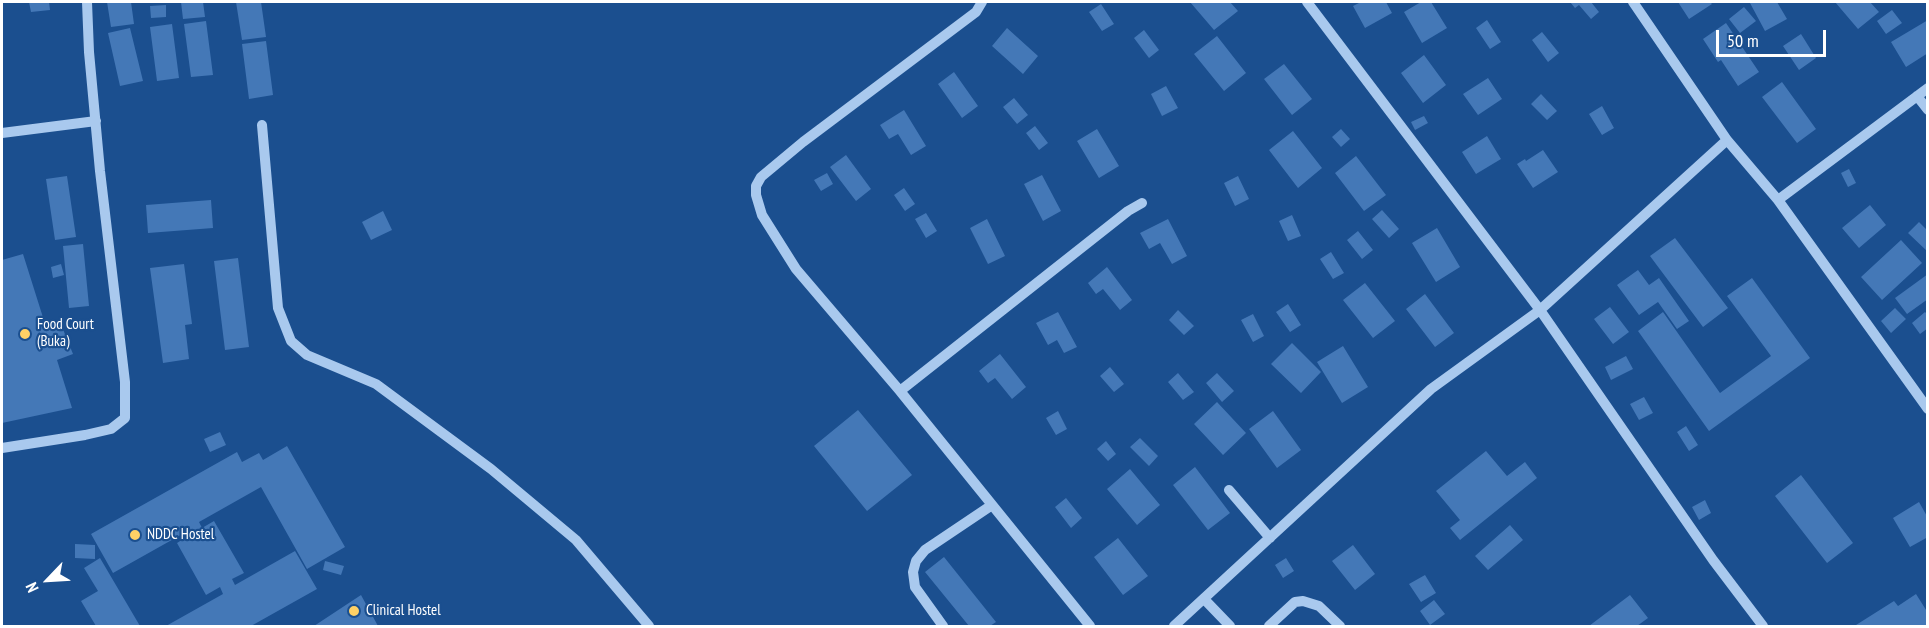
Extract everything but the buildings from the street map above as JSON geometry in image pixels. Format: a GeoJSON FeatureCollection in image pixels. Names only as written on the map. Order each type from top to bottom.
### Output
{"type":"FeatureCollection","features":[{"type":"Feature","properties":{"kind":"street"},"geometry":{"type":"LineString","coordinates":[[2,448],[111,429],[125,418],[125,382],[96,121],[87,2]]}},
{"type":"Feature","properties":{"kind":"street"},"geometry":{"type":"LineString","coordinates":[[982,2],[976,12],[803,142],[761,177],[756,186],[756,195],[762,215],[796,269],[900,391],[1090,627]]}},
{"type":"Feature","properties":{"kind":"street"},"geometry":{"type":"LineString","coordinates":[[1306,2],[1540,310],[1713,560],[1763,627]]}},
{"type":"Feature","properties":{"kind":"street"},"geometry":{"type":"LineString","coordinates":[[1633,2],[1727,140],[1778,200],[1928,409]]}},
{"type":"Feature","properties":{"kind":"street"},"geometry":{"type":"LineString","coordinates":[[1778,200],[1928,88]]}},
{"type":"Feature","properties":{"kind":"street"},"geometry":{"type":"LineString","coordinates":[[1917,96],[1928,110]]}},
{"type":"Feature","properties":{"kind":"street"},"geometry":{"type":"LineString","coordinates":[[2,133],[96,121]]}},
{"type":"Feature","properties":{"kind":"street"},"geometry":{"type":"LineString","coordinates":[[262,125],[278,308],[291,341],[306,355],[376,384],[491,469],[576,540],[649,627]]}},
{"type":"Feature","properties":{"kind":"street"},"geometry":{"type":"LineString","coordinates":[[1174,627],[1187,622],[1203,599],[1431,389],[1540,310],[1727,140]]}},
{"type":"Feature","properties":{"kind":"street"},"geometry":{"type":"LineString","coordinates":[[900,391],[1128,211],[1142,204]]}},
{"type":"Feature","properties":{"kind":"street"},"geometry":{"type":"LineString","coordinates":[[1229,490],[1270,538]]}},
{"type":"Feature","properties":{"kind":"street"},"geometry":{"type":"LineString","coordinates":[[943,627],[915,587],[913,572],[916,561],[925,550],[992,505]]}},
{"type":"Feature","properties":{"kind":"street"},"geometry":{"type":"LineString","coordinates":[[1203,599],[1230,627]]}},
{"type":"Feature","properties":{"kind":"street"},"geometry":{"type":"LineString","coordinates":[[1269,627],[1295,602],[1303,601],[1319,606],[1340,627]]}},
{"type":"Feature","properties":{"kind":"place","name":"Food Court (Buka)"},"geometry":{"type":"Point","coordinates":[25,334]}},
{"type":"Feature","properties":{"kind":"place","name":"NDDC Hostel"},"geometry":{"type":"Point","coordinates":[135,535]}},
{"type":"Feature","properties":{"kind":"place","name":"Clinical Hostel"},"geometry":{"type":"Point","coordinates":[354,611]}}]}
